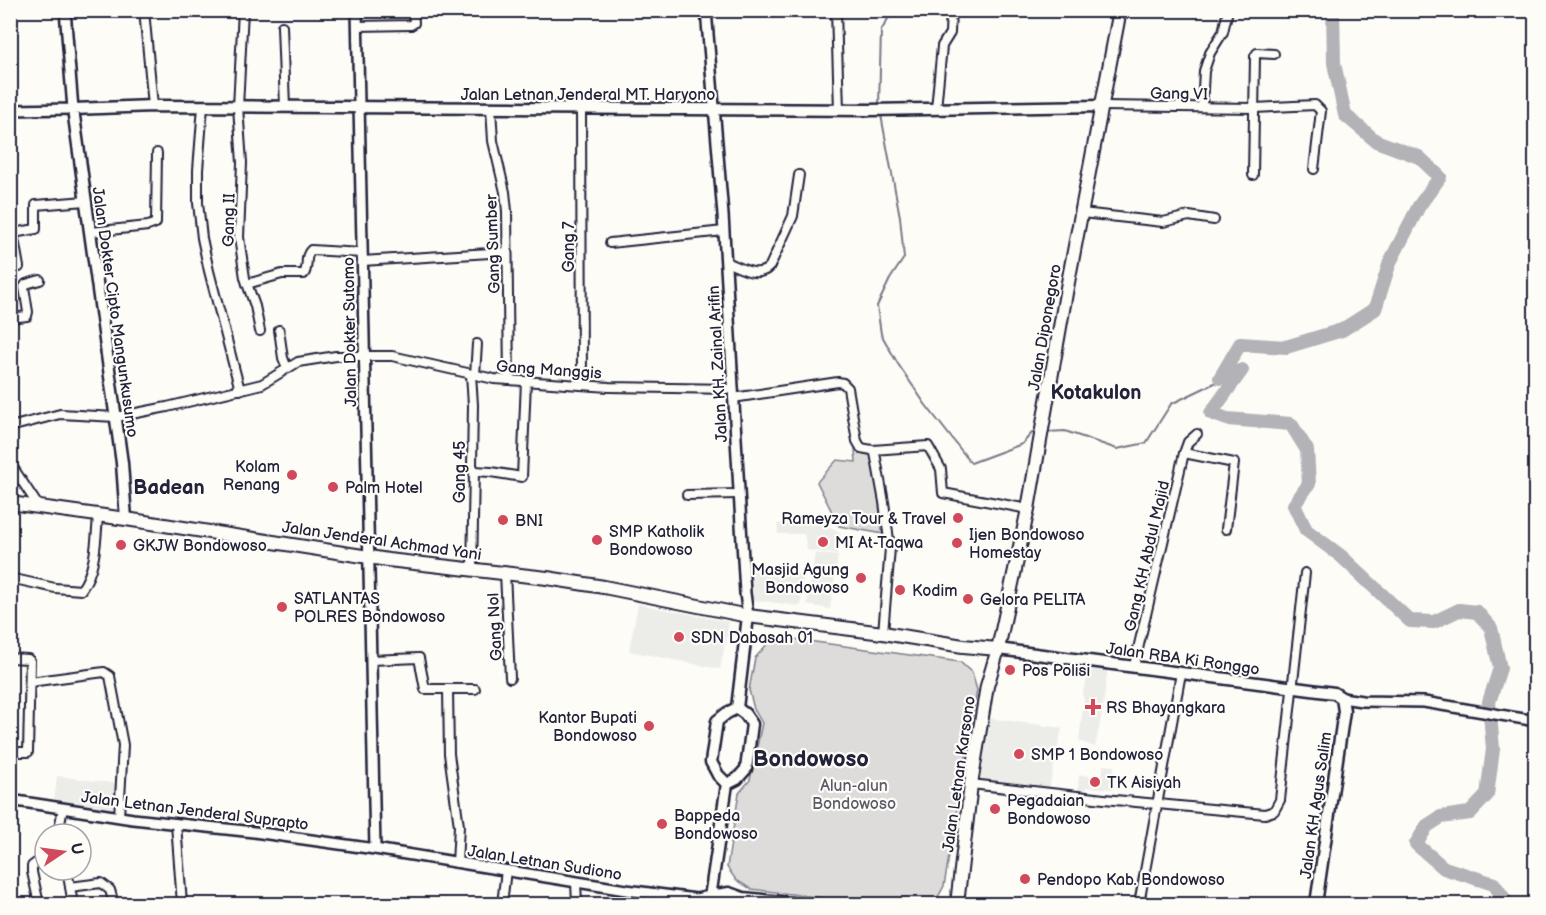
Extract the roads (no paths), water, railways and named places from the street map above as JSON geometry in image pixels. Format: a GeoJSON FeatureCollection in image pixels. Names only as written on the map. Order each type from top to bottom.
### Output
{"type":"FeatureCollection","features":[{"type":"Feature","properties":{"kind":"main road","name":"Jalan Diponegoro"},"geometry":{"type":"LineString","coordinates":[[998,649],[1028,509],[1120,10]]}},
{"type":"Feature","properties":{"kind":"main road","name":"Jalan Letnan Jenderal MT. Haryono"},"geometry":{"type":"LineString","coordinates":[[74,110],[153,106],[714,110],[1102,106]]}},
{"type":"Feature","properties":{"kind":"main road","name":"Jalan Dokter Cipto Mangunkusumo"},"geometry":{"type":"LineString","coordinates":[[74,110],[116,417],[126,519]]}},
{"type":"Feature","properties":{"kind":"main road","name":"Jalan Jenderal Achmad Yani"},"geometry":{"type":"LineString","coordinates":[[10,503],[369,557],[604,587],[748,616],[998,649]]}},
{"type":"Feature","properties":{"kind":"main road"},"geometry":{"type":"LineString","coordinates":[[737,708],[748,616]]}},
{"type":"Feature","properties":{"kind":"main road","name":"Jalan RBA Ki Ronggo"},"geometry":{"type":"LineString","coordinates":[[998,649],[1334,693],[1342,698]]}},
{"type":"Feature","properties":{"kind":"main road","name":"Jalan Letnan Karsono"},"geometry":{"type":"LineString","coordinates":[[957,904],[971,784],[987,686],[998,649]]}},
{"type":"Feature","properties":{"kind":"main road","name":"Jalan KH Agus Salim"},"geometry":{"type":"LineString","coordinates":[[1316,904],[1344,711],[1342,698]]}},
{"type":"Feature","properties":{"kind":"main road"},"geometry":{"type":"LineString","coordinates":[[727,784],[746,769],[752,724],[737,708]]}},
{"type":"Feature","properties":{"kind":"main road"},"geometry":{"type":"LineString","coordinates":[[727,784],[718,775],[711,762],[717,722],[737,708]]}},
{"type":"Feature","properties":{"kind":"main road"},"geometry":{"type":"LineString","coordinates":[[727,784],[710,900],[729,893],[743,897],[801,904]]}},
{"type":"Feature","properties":{"kind":"street"},"geometry":{"type":"LineString","coordinates":[[10,110],[74,110],[64,10]]}},
{"type":"Feature","properties":{"kind":"street"},"geometry":{"type":"LineString","coordinates":[[144,10],[153,106]]}},
{"type":"Feature","properties":{"kind":"street","name":"Gang II"},"geometry":{"type":"LineString","coordinates":[[243,10],[238,107],[242,163],[239,237],[247,284],[255,306],[260,331]]}},
{"type":"Feature","properties":{"kind":"street","name":"Jalan Dokter Sutomo"},"geometry":{"type":"LineString","coordinates":[[357,10],[375,849]]}},
{"type":"Feature","properties":{"kind":"street"},"geometry":{"type":"LineString","coordinates":[[357,26],[412,25],[414,23],[413,10]]}},
{"type":"Feature","properties":{"kind":"street","name":"Jalan KH. Zainal Arifin"},"geometry":{"type":"LineString","coordinates":[[706,10],[724,231],[748,616]]}},
{"type":"Feature","properties":{"kind":"street"},"geometry":{"type":"LineString","coordinates":[[836,10],[839,110]]}},
{"type":"Feature","properties":{"kind":"street"},"geometry":{"type":"LineString","coordinates":[[936,109],[942,46],[950,33],[951,10]]}},
{"type":"Feature","properties":{"kind":"street"},"geometry":{"type":"LineString","coordinates":[[1202,107],[1204,71],[1210,53],[1222,32],[1228,10]]}},
{"type":"Feature","properties":{"kind":"street"},"geometry":{"type":"LineString","coordinates":[[282,27],[285,107]]}},
{"type":"Feature","properties":{"kind":"street"},"geometry":{"type":"LineString","coordinates":[[1253,175],[1255,56],[1257,53],[1274,54]]}},
{"type":"Feature","properties":{"kind":"street"},"geometry":{"type":"LineString","coordinates":[[203,106],[198,170],[198,203],[202,238],[240,390]]}},
{"type":"Feature","properties":{"kind":"street","name":"Gang VI"},"geometry":{"type":"LineString","coordinates":[[1102,106],[1255,108],[1319,106],[1321,111],[1314,168]]}},
{"type":"Feature","properties":{"kind":"street","name":"Gang Sumber"},"geometry":{"type":"LineString","coordinates":[[491,108],[493,141],[507,211],[509,380]]}},
{"type":"Feature","properties":{"kind":"street","name":"Gang 7"},"geometry":{"type":"LineString","coordinates":[[581,108],[582,385]]}},
{"type":"Feature","properties":{"kind":"street"},"geometry":{"type":"LineString","coordinates":[[91,232],[148,226],[156,223],[157,153]]}},
{"type":"Feature","properties":{"kind":"street"},"geometry":{"type":"LineString","coordinates":[[726,262],[756,274],[766,272],[793,216],[799,175]]}},
{"type":"Feature","properties":{"kind":"street"},"geometry":{"type":"LineString","coordinates":[[19,267],[12,233],[36,229],[34,208],[37,204],[86,201]]}},
{"type":"Feature","properties":{"kind":"street"},"geometry":{"type":"LineString","coordinates":[[1082,213],[1163,222],[1189,216],[1214,220]]}},
{"type":"Feature","properties":{"kind":"street"},"geometry":{"type":"LineString","coordinates":[[610,243],[724,231]]}},
{"type":"Feature","properties":{"kind":"street"},"geometry":{"type":"LineString","coordinates":[[247,284],[282,274],[304,274],[307,254],[311,250],[362,257],[506,252]]}},
{"type":"Feature","properties":{"kind":"street"},"geometry":{"type":"LineString","coordinates":[[10,318],[27,316],[24,287],[40,280]]}},
{"type":"Feature","properties":{"kind":"street"},"geometry":{"type":"LineString","coordinates":[[279,330],[283,358],[287,368]]}},
{"type":"Feature","properties":{"kind":"street","name":"Gang 45"},"geometry":{"type":"LineString","coordinates":[[472,570],[473,375],[477,344]]}},
{"type":"Feature","properties":{"kind":"street","name":"Gang Manggis"},"geometry":{"type":"LineString","coordinates":[[10,427],[60,414],[116,417],[167,407],[270,381],[287,368],[309,359],[364,355],[392,356],[473,375],[509,380],[582,385],[733,393],[843,383],[849,392],[859,445],[862,448],[873,450]]}},
{"type":"Feature","properties":{"kind":"street"},"geometry":{"type":"LineString","coordinates":[[474,471],[522,477],[526,381]]}},
{"type":"Feature","properties":{"kind":"street"},"geometry":{"type":"LineString","coordinates":[[1197,434],[1188,442],[1184,453],[1234,463],[1226,529]]}},
{"type":"Feature","properties":{"kind":"street"},"geometry":{"type":"LineString","coordinates":[[883,633],[890,548],[884,502],[873,450],[928,446],[941,469],[943,493],[1028,509]]}},
{"type":"Feature","properties":{"kind":"street","name":"Gang KH Abdul Majid"},"geometry":{"type":"LineString","coordinates":[[1134,666],[1184,453]]}},
{"type":"Feature","properties":{"kind":"street"},"geometry":{"type":"LineString","coordinates":[[10,463],[34,507]]}},
{"type":"Feature","properties":{"kind":"street"},"geometry":{"type":"LineString","coordinates":[[687,495],[739,494]]}},
{"type":"Feature","properties":{"kind":"street"},"geometry":{"type":"LineString","coordinates":[[10,578],[55,588],[81,590],[91,571],[98,516]]}},
{"type":"Feature","properties":{"kind":"street","name":"Gang Nol"},"geometry":{"type":"LineString","coordinates":[[505,573],[510,678]]}},
{"type":"Feature","properties":{"kind":"street"},"geometry":{"type":"LineString","coordinates":[[971,784],[1265,814],[1274,811],[1280,800],[1305,573]]}},
{"type":"Feature","properties":{"kind":"street"},"geometry":{"type":"LineString","coordinates":[[10,658],[30,661],[28,752],[10,752]]}},
{"type":"Feature","properties":{"kind":"street"},"geometry":{"type":"LineString","coordinates":[[371,660],[419,658],[424,689],[476,688]]}},
{"type":"Feature","properties":{"kind":"street"},"geometry":{"type":"LineString","coordinates":[[30,682],[104,672],[110,676],[123,745],[119,817]]}},
{"type":"Feature","properties":{"kind":"street"},"geometry":{"type":"LineString","coordinates":[[1139,904],[1181,673]]}},
{"type":"Feature","properties":{"kind":"street"},"geometry":{"type":"LineString","coordinates":[[448,688],[449,754],[459,826],[457,862]]}},
{"type":"Feature","properties":{"kind":"street","name":"Jalan RBA Ki Ronggo"},"geometry":{"type":"LineString","coordinates":[[1342,698],[1362,701],[1424,702],[1536,721]]}},
{"type":"Feature","properties":{"kind":"street","name":"Jalan RBA Ki Ronggo"},"geometry":{"type":"LineString","coordinates":[[1344,711],[1362,701]]}},
{"type":"Feature","properties":{"kind":"street","name":"Jalan Letnan Jenderal Suprapto"},"geometry":{"type":"LineString","coordinates":[[10,800],[119,817],[254,832],[375,849]]}},
{"type":"Feature","properties":{"kind":"street"},"geometry":{"type":"LineString","coordinates":[[60,822],[63,808]]}},
{"type":"Feature","properties":{"kind":"street"},"geometry":{"type":"LineString","coordinates":[[176,824],[182,904]]}},
{"type":"Feature","properties":{"kind":"street","name":"Jalan Letnan Sudiono"},"geometry":{"type":"LineString","coordinates":[[375,849],[576,882],[710,900]]}},
{"type":"Feature","properties":{"kind":"street"},"geometry":{"type":"LineString","coordinates":[[502,904],[506,870]]}},
{"type":"Feature","properties":{"kind":"street"},"geometry":{"type":"LineString","coordinates":[[34,882],[39,904]]}},
{"type":"Feature","properties":{"kind":"street"},"geometry":{"type":"LineString","coordinates":[[69,882],[73,904]]}},
{"type":"Feature","properties":{"kind":"street"},"geometry":{"type":"LineString","coordinates":[[576,882],[577,904]]}},
{"type":"Feature","properties":{"kind":"street"},"geometry":{"type":"LineString","coordinates":[[70,887],[101,883],[110,890],[114,904]]}},
{"type":"Feature","properties":{"kind":"waterway"},"geometry":{"type":"LineString","coordinates":[[879,106],[881,31],[893,10]]}},
{"type":"Feature","properties":{"kind":"waterway"},"geometry":{"type":"LineString","coordinates":[[1333,10],[1334,63],[1345,115],[1376,141],[1419,157],[1440,177],[1419,206],[1390,262],[1375,309],[1342,330],[1286,347],[1240,344],[1220,378],[1242,370],[1211,413],[1227,419],[1291,424],[1307,450],[1309,484],[1294,505],[1306,530],[1341,556],[1410,621],[1434,622],[1459,610],[1477,612],[1491,628],[1500,668],[1489,702],[1493,749],[1487,795],[1470,813],[1441,817],[1427,826],[1416,844],[1444,868],[1494,884],[1505,900],[1503,904]]}},
{"type":"Feature","properties":{"kind":"waterway"},"geometry":{"type":"LineString","coordinates":[[881,115],[900,217],[904,258],[890,279],[877,306],[881,334],[925,404],[971,463],[1022,444],[1032,433],[1036,433]]}},
{"type":"Feature","properties":{"kind":"waterway"},"geometry":{"type":"LineString","coordinates":[[1047,432],[1065,431],[1117,449],[1146,443],[1171,404],[1242,370]]}},
{"type":"Feature","properties":{"kind":"place","name":"Kolam Renang"},"geometry":{"type":"Point","coordinates":[292,475]}},
{"type":"Feature","properties":{"kind":"place","name":"Palm Hotel"},"geometry":{"type":"Point","coordinates":[333,487]}},
{"type":"Feature","properties":{"kind":"place","name":"Rameyza Tour & Travel"},"geometry":{"type":"Point","coordinates":[958,518]}},
{"type":"Feature","properties":{"kind":"place","name":"BNI"},"geometry":{"type":"Point","coordinates":[503,520]}},
{"type":"Feature","properties":{"kind":"place","name":"SMP Katholik Bondowoso"},"geometry":{"type":"Point","coordinates":[597,540]}},
{"type":"Feature","properties":{"kind":"place","name":"MI At-Taqwa"},"geometry":{"type":"Point","coordinates":[823,542]}},
{"type":"Feature","properties":{"kind":"place","name":"Ijen Bondowoso Homestay"},"geometry":{"type":"Point","coordinates":[957,543]}},
{"type":"Feature","properties":{"kind":"place","name":"GKJW Bondowoso"},"geometry":{"type":"Point","coordinates":[121,545]}},
{"type":"Feature","properties":{"kind":"place","name":"Masjid Agung Bondowoso"},"geometry":{"type":"Point","coordinates":[861,578]}},
{"type":"Feature","properties":{"kind":"place","name":"Kodim"},"geometry":{"type":"Point","coordinates":[900,590]}},
{"type":"Feature","properties":{"kind":"place","name":"Gelora PELITA"},"geometry":{"type":"Point","coordinates":[968,599]}},
{"type":"Feature","properties":{"kind":"place","name":"SATLANTAS POLRES Bondowoso"},"geometry":{"type":"Point","coordinates":[282,607]}},
{"type":"Feature","properties":{"kind":"place","name":"SDN Dabasah 01"},"geometry":{"type":"Point","coordinates":[679,637]}},
{"type":"Feature","properties":{"kind":"place","name":"Pos Polisi"},"geometry":{"type":"Point","coordinates":[1010,670]}},
{"type":"Feature","properties":{"kind":"place","name":"RS Bhayangkara"},"geometry":{"type":"Point","coordinates":[1093,707]}},
{"type":"Feature","properties":{"kind":"place","name":"Kantor Bupati Bondowoso"},"geometry":{"type":"Point","coordinates":[649,726]}},
{"type":"Feature","properties":{"kind":"place","name":"SMP 1 Bondowoso"},"geometry":{"type":"Point","coordinates":[1019,754]}},
{"type":"Feature","properties":{"kind":"place","name":"TK Aisiyah"},"geometry":{"type":"Point","coordinates":[1095,782]}},
{"type":"Feature","properties":{"kind":"place","name":"Pegadaian Bondowoso"},"geometry":{"type":"Point","coordinates":[995,809]}},
{"type":"Feature","properties":{"kind":"place","name":"Bappeda Bondowoso"},"geometry":{"type":"Point","coordinates":[662,824]}},
{"type":"Feature","properties":{"kind":"place","name":"Pendopo Kab. Bondowoso"},"geometry":{"type":"Point","coordinates":[1025,879]}},
{"type":"Feature","properties":{"kind":"district","name":"Kotakulon"},"geometry":{"type":"Point","coordinates":[1096,392]}},
{"type":"Feature","properties":{"kind":"district","name":"Badean"},"geometry":{"type":"Point","coordinates":[169,487]}},
{"type":"Feature","properties":{"kind":"district","name":"Bondowoso"},"geometry":{"type":"Point","coordinates":[811,758]}},
{"type":"Feature","properties":{"kind":"park label","name":"Alun-alun Bondowoso"},"geometry":{"type":"Point","coordinates":[854,794]}}]}
